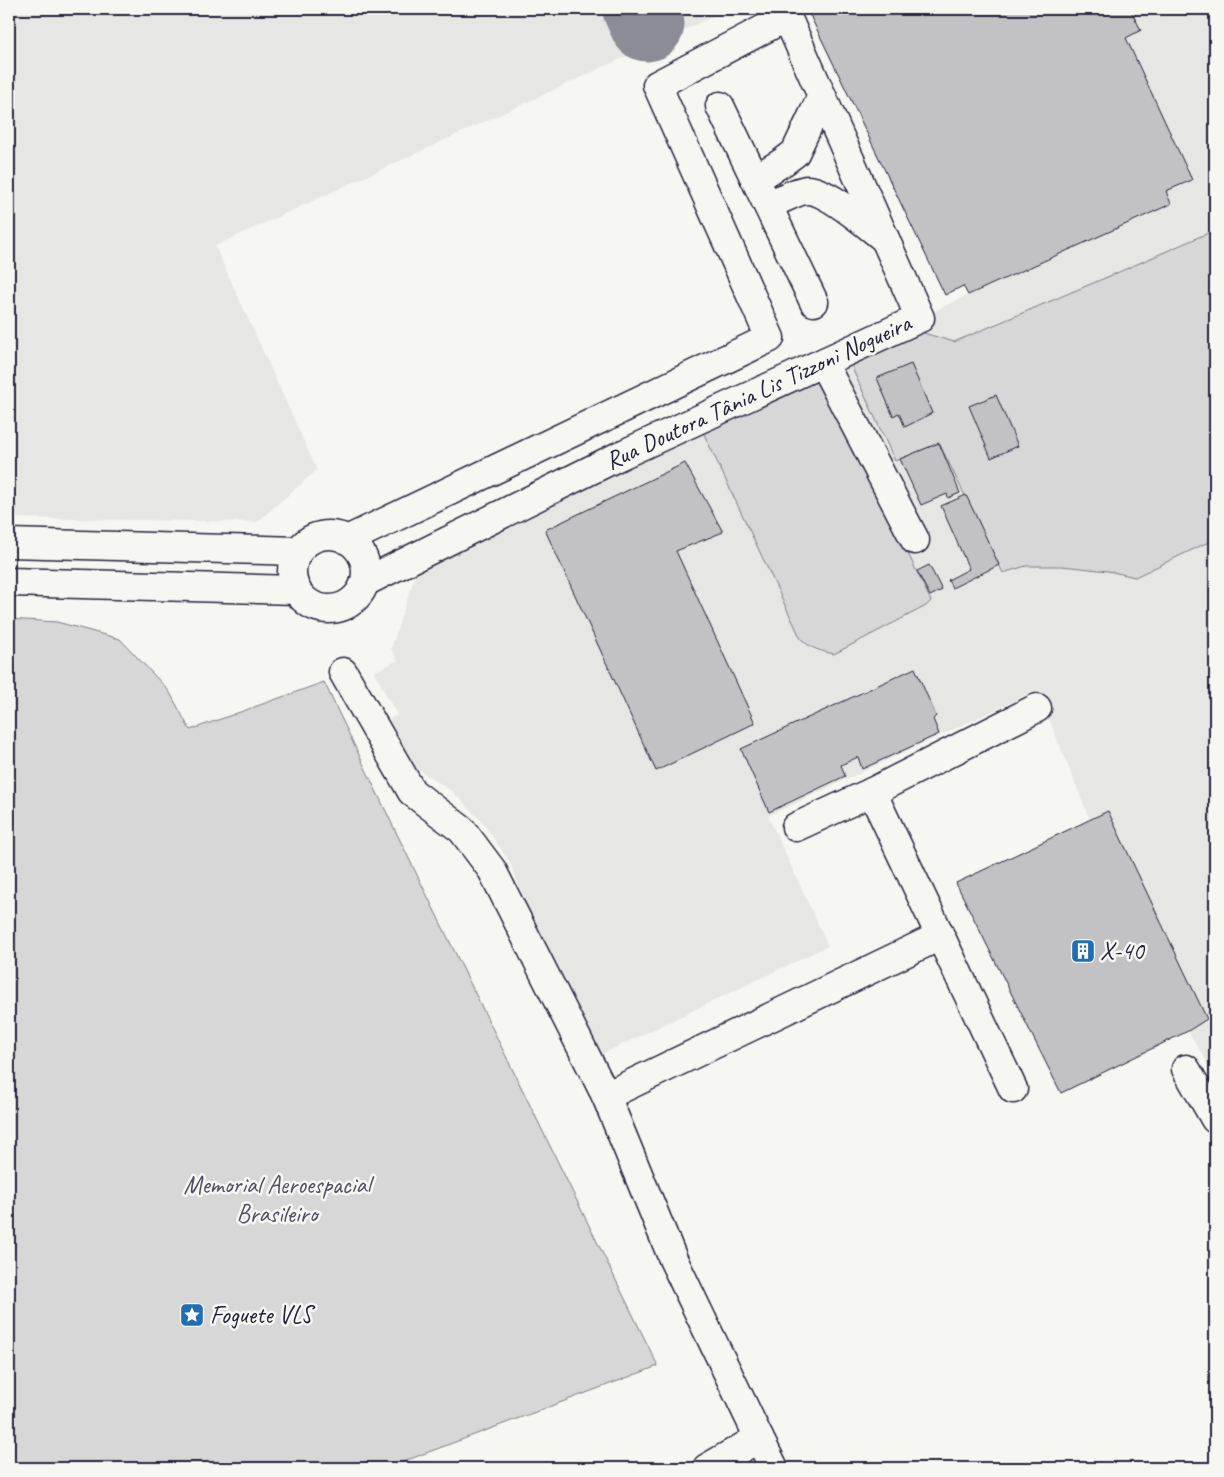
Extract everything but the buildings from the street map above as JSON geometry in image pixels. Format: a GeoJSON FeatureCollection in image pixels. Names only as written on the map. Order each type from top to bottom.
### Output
{"type":"FeatureCollection","features":[{"type":"Feature","properties":{"kind":"street","name":"Rua Doutora Tânia Lis Tizzoni Nogueira"},"geometry":{"type":"LineString","coordinates":[[296,590],[312,606],[334,609],[345,606],[361,592],[365,582],[619,456],[920,318],[787,17],[657,85],[770,338],[348,540]]}},
{"type":"Feature","properties":{"kind":"street"},"geometry":{"type":"LineString","coordinates":[[755,180],[795,153],[822,96]]}},
{"type":"Feature","properties":{"kind":"street"},"geometry":{"type":"LineString","coordinates":[[720,106],[814,302]]}},
{"type":"Feature","properties":{"kind":"street"},"geometry":{"type":"LineString","coordinates":[[768,206],[806,190],[820,193],[844,208],[886,240]]}},
{"type":"Feature","properties":{"kind":"street"},"geometry":{"type":"LineString","coordinates":[[823,363],[914,540]]}},
{"type":"Feature","properties":{"kind":"street"},"geometry":{"type":"LineString","coordinates":[[9,582],[296,590],[291,570],[293,560],[306,542],[326,535],[348,540],[357,548],[364,558],[365,582]]}},
{"type":"Feature","properties":{"kind":"street"},"geometry":{"type":"LineString","coordinates":[[9,543],[298,551]]}},
{"type":"Feature","properties":{"kind":"street"},"geometry":{"type":"LineString","coordinates":[[343,672],[412,792],[462,830],[492,870],[606,1096],[673,1259],[774,1468]]}},
{"type":"Feature","properties":{"kind":"street"},"geometry":{"type":"LineString","coordinates":[[796,827],[872,792],[1037,708]]}},
{"type":"Feature","properties":{"kind":"street"},"geometry":{"type":"LineString","coordinates":[[872,792],[1013,1090]]}},
{"type":"Feature","properties":{"kind":"street"},"geometry":{"type":"LineString","coordinates":[[606,1096],[940,936]]}},
{"type":"Feature","properties":{"kind":"street"},"geometry":{"type":"LineString","coordinates":[[1186,1069],[1215,1119]]}},
{"type":"Feature","properties":{"kind":"street"},"geometry":{"type":"LineString","coordinates":[[707,1468],[759,1438]]}},
{"type":"Feature","properties":{"kind":"shaded area"},"geometry":{"type":"Polygon","coordinates":[[[9,9],[729,9],[215,246],[317,470],[257,522],[9,518],[9,9]]]}},
{"type":"Feature","properties":{"kind":"shaded area"},"geometry":{"type":"Polygon","coordinates":[[[807,9],[1215,9],[1215,1075],[1188,1031],[1061,1093],[956,883],[1090,820],[1047,714],[1035,691],[768,816],[828,946],[596,1057],[532,917],[509,861],[483,823],[453,792],[405,761],[380,724],[397,715],[374,672],[398,660],[391,648],[418,567],[744,412],[844,368],[841,355],[968,295],[963,286],[945,295],[807,9]]]}},
{"type":"Feature","properties":{"kind":"green space"},"geometry":{"type":"Polygon","coordinates":[[[1215,230],[1215,539],[1135,577],[1108,571],[1062,566],[1026,566],[1003,573],[939,443],[895,461],[852,368],[856,359],[917,331],[954,342],[1215,230]]]}},
{"type":"Feature","properties":{"kind":"green space"},"geometry":{"type":"Polygon","coordinates":[[[822,376],[931,601],[926,606],[834,654],[820,651],[801,639],[703,432],[822,376]]]}},
{"type":"Feature","properties":{"kind":"green space","name":"Memorial Aeroespacial Brasileiro"},"geometry":{"type":"Polygon","coordinates":[[[9,619],[57,622],[120,639],[169,691],[190,730],[324,682],[658,1366],[386,1468],[9,1468],[9,619]]]}},
{"type":"Feature","properties":{"kind":"taxiway"},"geometry":{"type":"LineString","coordinates":[[640,9],[647,24]]}},
{"type":"Feature","properties":{"kind":"place","name":"X-40"},"geometry":{"type":"Point","coordinates":[1083,951]}},
{"type":"Feature","properties":{"kind":"place","name":"Foguete VLS"},"geometry":{"type":"Point","coordinates":[192,1315]}}]}
